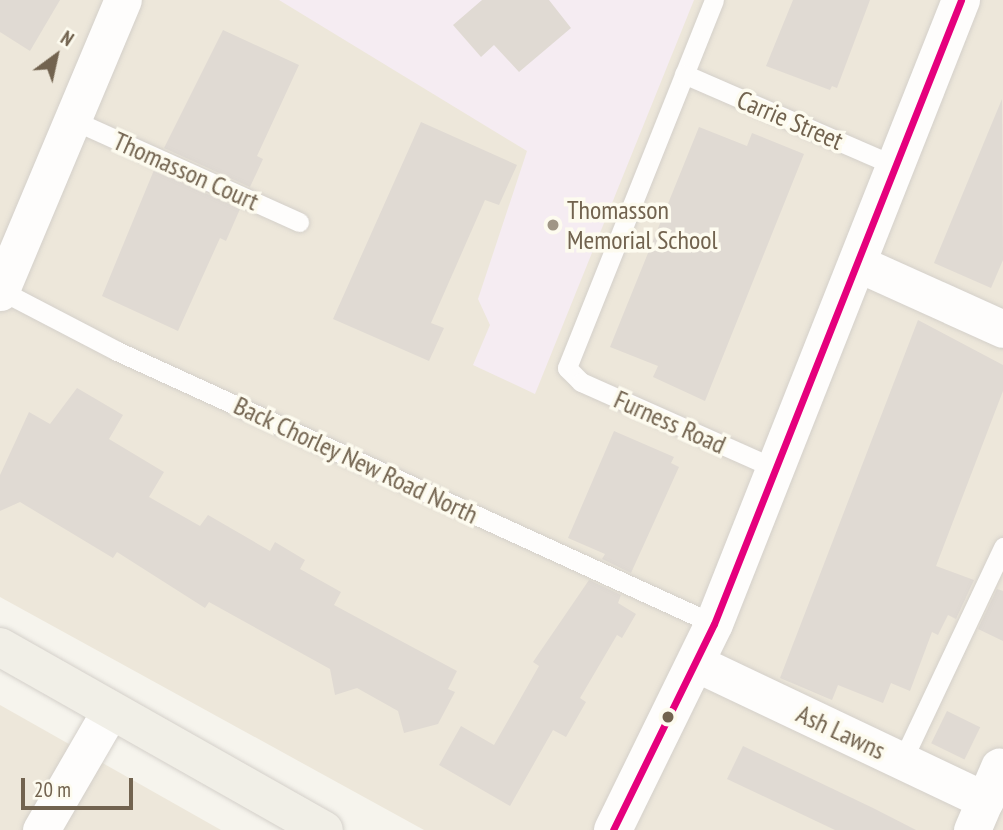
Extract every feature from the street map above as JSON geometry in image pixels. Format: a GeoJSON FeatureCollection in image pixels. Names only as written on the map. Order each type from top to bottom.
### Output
{"type":"FeatureCollection","features":[{"type":"Feature","properties":{"kind":"main road"},"geometry":{"type":"LineString","coordinates":[[0,647],[324,830]]}},
{"type":"Feature","properties":{"kind":"street"},"geometry":{"type":"LineString","coordinates":[[0,291],[123,0]]}},
{"type":"Feature","properties":{"kind":"street"},"geometry":{"type":"LineString","coordinates":[[613,830],[698,664],[715,624],[961,0]]}},
{"type":"Feature","properties":{"kind":"street"},"geometry":{"type":"LineString","coordinates":[[857,262],[1003,329]]}},
{"type":"Feature","properties":{"kind":"street","name":"Ash Lawns"},"geometry":{"type":"LineString","coordinates":[[698,664],[985,799]]}},
{"type":"Feature","properties":{"kind":"street"},"geometry":{"type":"LineString","coordinates":[[41,830],[110,711]]}},
{"type":"Feature","properties":{"kind":"lane"},"geometry":{"type":"LineString","coordinates":[[684,74],[714,0]]}},
{"type":"Feature","properties":{"kind":"lane","name":"Carrie Street"},"geometry":{"type":"LineString","coordinates":[[684,74],[896,166]]}},
{"type":"Feature","properties":{"kind":"lane","name":"Furness Road"},"geometry":{"type":"LineString","coordinates":[[684,74],[567,369],[581,383],[776,469]]}},
{"type":"Feature","properties":{"kind":"lane","name":"Thomasson Court"},"geometry":{"type":"LineString","coordinates":[[73,120],[299,222]]}},
{"type":"Feature","properties":{"kind":"lane","name":"Back Chorley New Road North"},"geometry":{"type":"LineString","coordinates":[[0,291],[117,351],[715,624]]}},
{"type":"Feature","properties":{"kind":"lane"},"geometry":{"type":"LineString","coordinates":[[902,761],[1003,547]]}},
{"type":"Feature","properties":{"kind":"shaded area"},"geometry":{"type":"Polygon","coordinates":[[[0,0],[1003,0],[1003,830],[424,830],[0,597],[0,0]]]}},
{"type":"Feature","properties":{"kind":"shaded area","name":"Thomasson Memorial School"},"geometry":{"type":"Polygon","coordinates":[[[279,0],[694,0],[535,394],[473,365],[490,325],[478,299],[527,151],[279,0]]]}},
{"type":"Feature","properties":{"kind":"shaded area"},"geometry":{"type":"Polygon","coordinates":[[[0,705],[221,830],[0,830],[0,705]]]}},
{"type":"Feature","properties":{"kind":"building"},"geometry":{"type":"Polygon","coordinates":[[[0,0],[60,0],[30,51],[0,32],[0,0]]]}},
{"type":"Feature","properties":{"kind":"building"},"geometry":{"type":"Polygon","coordinates":[[[482,0],[549,0],[571,28],[519,72],[494,45],[481,57],[453,25],[482,0]]]}},
{"type":"Feature","properties":{"kind":"building"},"geometry":{"type":"Polygon","coordinates":[[[793,0],[870,0],[837,88],[832,86],[830,90],[766,66],[793,0]]]}},
{"type":"Feature","properties":{"kind":"building"},"geometry":{"type":"Polygon","coordinates":[[[223,30],[299,65],[257,156],[263,159],[250,187],[164,148],[223,30]]]}},
{"type":"Feature","properties":{"kind":"building"},"geometry":{"type":"Polygon","coordinates":[[[1002,99],[1003,260],[991,288],[934,263],[1002,99]]]}},
{"type":"Feature","properties":{"kind":"building"},"geometry":{"type":"Polygon","coordinates":[[[421,122],[517,165],[499,205],[485,200],[431,323],[444,328],[429,361],[333,319],[421,122]]]}},
{"type":"Feature","properties":{"kind":"building"},"geometry":{"type":"Polygon","coordinates":[[[699,127],[747,146],[752,133],[804,154],[705,401],[653,377],[658,366],[610,347],[699,127]]]}},
{"type":"Feature","properties":{"kind":"building"},"geometry":{"type":"Polygon","coordinates":[[[154,170],[240,209],[226,241],[220,238],[178,331],[102,296],[154,170]]]}},
{"type":"Feature","properties":{"kind":"building"},"geometry":{"type":"Polygon","coordinates":[[[918,320],[1003,365],[1003,391],[936,566],[974,580],[956,619],[948,615],[938,635],[932,632],[910,691],[891,683],[883,703],[838,685],[832,700],[780,678],[918,320]]]}},
{"type":"Feature","properties":{"kind":"building"},"geometry":{"type":"Polygon","coordinates":[[[77,388],[123,415],[109,439],[164,472],[149,497],[200,526],[208,515],[270,551],[275,542],[305,560],[300,569],[341,592],[334,605],[457,671],[448,689],[455,692],[438,724],[404,733],[398,711],[357,688],[335,695],[330,669],[209,602],[205,608],[117,552],[113,558],[20,502],[0,511],[0,475],[29,412],[50,424],[77,388]]]}},
{"type":"Feature","properties":{"kind":"building"},"geometry":{"type":"Polygon","coordinates":[[[614,431],[674,457],[671,463],[679,467],[631,573],[602,559],[605,554],[568,538],[614,431]]]}},
{"type":"Feature","properties":{"kind":"building"},"geometry":{"type":"Polygon","coordinates":[[[589,580],[621,595],[618,603],[636,614],[622,638],[617,635],[580,698],[586,702],[566,737],[553,730],[510,806],[439,765],[461,726],[494,745],[539,666],[533,662],[589,580]]]}},
{"type":"Feature","properties":{"kind":"building"},"geometry":{"type":"Polygon","coordinates":[[[997,589],[1003,591],[1003,641],[978,629],[997,589]]]}},
{"type":"Feature","properties":{"kind":"building"},"geometry":{"type":"Polygon","coordinates":[[[947,711],[980,727],[964,760],[931,743],[947,711]]]}},
{"type":"Feature","properties":{"kind":"building"},"geometry":{"type":"Polygon","coordinates":[[[743,746],[916,830],[835,830],[727,779],[743,746]]]}},
{"type":"Feature","properties":{"kind":"transit line"},"geometry":{"type":"LineString","coordinates":[[613,830],[714,624],[961,0]]}},
{"type":"Feature","properties":{"kind":"place","name":"Thomasson Memorial School"},"geometry":{"type":"Point","coordinates":[553,225]}}]}
